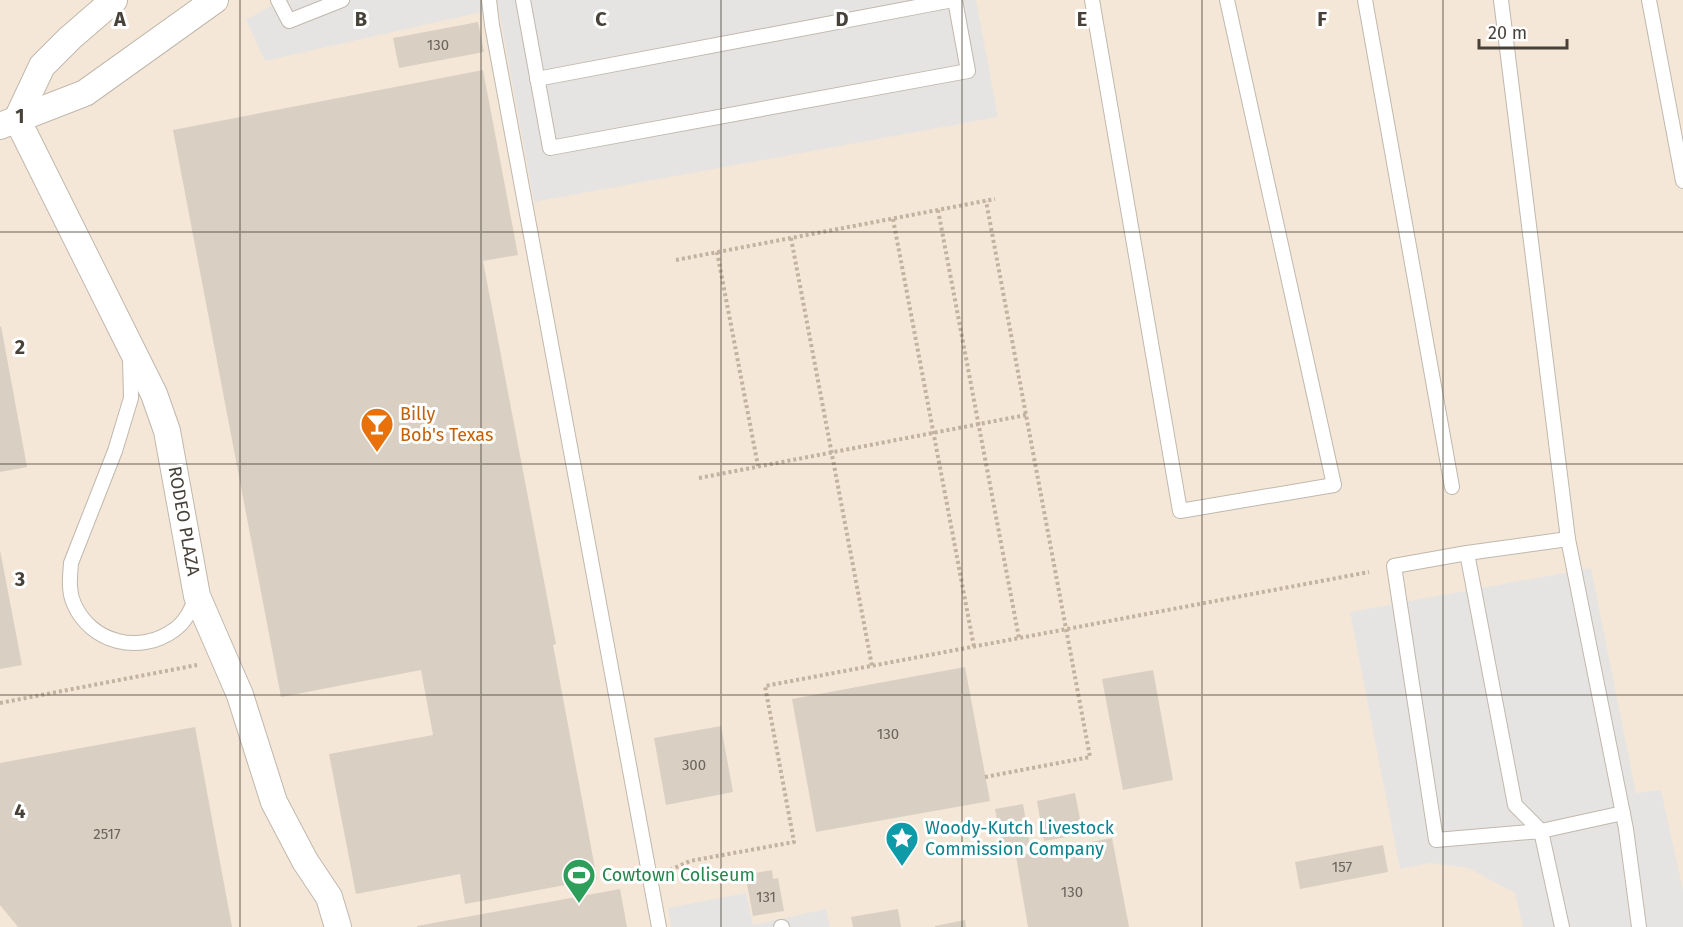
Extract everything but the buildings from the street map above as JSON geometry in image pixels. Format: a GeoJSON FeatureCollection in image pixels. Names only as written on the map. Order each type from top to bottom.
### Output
{"type":"FeatureCollection","features":[{"type":"Feature","properties":{"kind":"street"},"geometry":{"type":"LineString","coordinates":[[8,122],[42,66],[114,0]]}},
{"type":"Feature","properties":{"kind":"street"},"geometry":{"type":"LineString","coordinates":[[8,122],[85,93],[214,0]]}},
{"type":"Feature","properties":{"kind":"street","name":"RODEO PLAZA"},"geometry":{"type":"LineString","coordinates":[[8,122],[97,283],[154,394],[167,431],[197,596],[240,694],[274,802],[304,861],[329,897],[338,927]]}},
{"type":"Feature","properties":{"kind":"lane"},"geometry":{"type":"LineString","coordinates":[[278,0],[289,21],[342,0]]}},
{"type":"Feature","properties":{"kind":"lane"},"geometry":{"type":"LineString","coordinates":[[489,0],[659,927]]}},
{"type":"Feature","properties":{"kind":"lane"},"geometry":{"type":"LineString","coordinates":[[523,0],[537,79],[550,148],[968,71],[954,0],[537,79]]}},
{"type":"Feature","properties":{"kind":"lane"},"geometry":{"type":"LineString","coordinates":[[1092,0],[1180,511],[1334,484],[1227,0]]}},
{"type":"Feature","properties":{"kind":"lane"},"geometry":{"type":"LineString","coordinates":[[1365,0],[1452,487]]}},
{"type":"Feature","properties":{"kind":"lane"},"geometry":{"type":"LineString","coordinates":[[1501,0],[1568,539],[1623,813],[1639,927]]}},
{"type":"Feature","properties":{"kind":"lane"},"geometry":{"type":"LineString","coordinates":[[1649,0],[1683,182]]}},
{"type":"Feature","properties":{"kind":"lane"},"geometry":{"type":"LineString","coordinates":[[129,344],[131,398],[115,451],[71,563],[69,583],[74,603],[84,620],[99,634],[118,642],[138,644],[158,640],[176,629],[189,614],[197,596]]}},
{"type":"Feature","properties":{"kind":"lane"},"geometry":{"type":"LineString","coordinates":[[1568,539],[1394,566],[1436,840],[1541,831],[1623,813]]}},
{"type":"Feature","properties":{"kind":"lane"},"geometry":{"type":"LineString","coordinates":[[1467,553],[1515,805],[1541,831],[1562,927]]}},
{"type":"Feature","properties":{"kind":"path"},"geometry":{"type":"LineString","coordinates":[[676,260],[995,200]]}},
{"type":"Feature","properties":{"kind":"path"},"geometry":{"type":"LineString","coordinates":[[985,777],[1090,757],[986,201]]}},
{"type":"Feature","properties":{"kind":"path"},"geometry":{"type":"LineString","coordinates":[[938,210],[1019,638]]}},
{"type":"Feature","properties":{"kind":"path"},"geometry":{"type":"LineString","coordinates":[[893,219],[974,647]]}},
{"type":"Feature","properties":{"kind":"path"},"geometry":{"type":"LineString","coordinates":[[791,238],[872,666]]}},
{"type":"Feature","properties":{"kind":"path"},"geometry":{"type":"LineString","coordinates":[[717,252],[758,466]]}},
{"type":"Feature","properties":{"kind":"path"},"geometry":{"type":"LineString","coordinates":[[699,478],[1026,416]]}},
{"type":"Feature","properties":{"kind":"path"},"geometry":{"type":"LineString","coordinates":[[650,879],[690,861],[794,842],[765,686],[1369,572]]}},
{"type":"Feature","properties":{"kind":"path"},"geometry":{"type":"LineString","coordinates":[[0,703],[226,659]]}},
{"type":"Feature","properties":{"kind":"shaded area"},"geometry":{"type":"Polygon","coordinates":[[[0,0],[1683,0],[1683,927],[0,927],[0,0]]]}},
{"type":"Feature","properties":{"kind":"shaded area"},"geometry":{"type":"Polygon","coordinates":[[[281,0],[493,0],[495,9],[265,61],[246,20],[281,0]]]}},
{"type":"Feature","properties":{"kind":"shaded area"},"geometry":{"type":"Polygon","coordinates":[[[497,0],[976,0],[998,117],[534,202],[497,0]]]}},
{"type":"Feature","properties":{"kind":"shaded area"},"geometry":{"type":"Polygon","coordinates":[[[1591,568],[1636,793],[1661,790],[1683,890],[1683,927],[1523,927],[1515,893],[1468,868],[1430,863],[1400,869],[1350,612],[1591,568]]]}},
{"type":"Feature","properties":{"kind":"shaded area"},"geometry":{"type":"Polygon","coordinates":[[[746,893],[753,925],[826,909],[830,927],[671,927],[668,908],[746,893]]]}},
{"type":"Feature","properties":{"kind":"place","name":"Billy Bob's Texas"},"geometry":{"type":"Point","coordinates":[377,453]}},
{"type":"Feature","properties":{"kind":"place","name":"Woody-Kutch Livestock Commission Company"},"geometry":{"type":"Point","coordinates":[902,867]}},
{"type":"Feature","properties":{"kind":"place","name":"Cowtown Coliseum"},"geometry":{"type":"Point","coordinates":[579,904]}}]}
